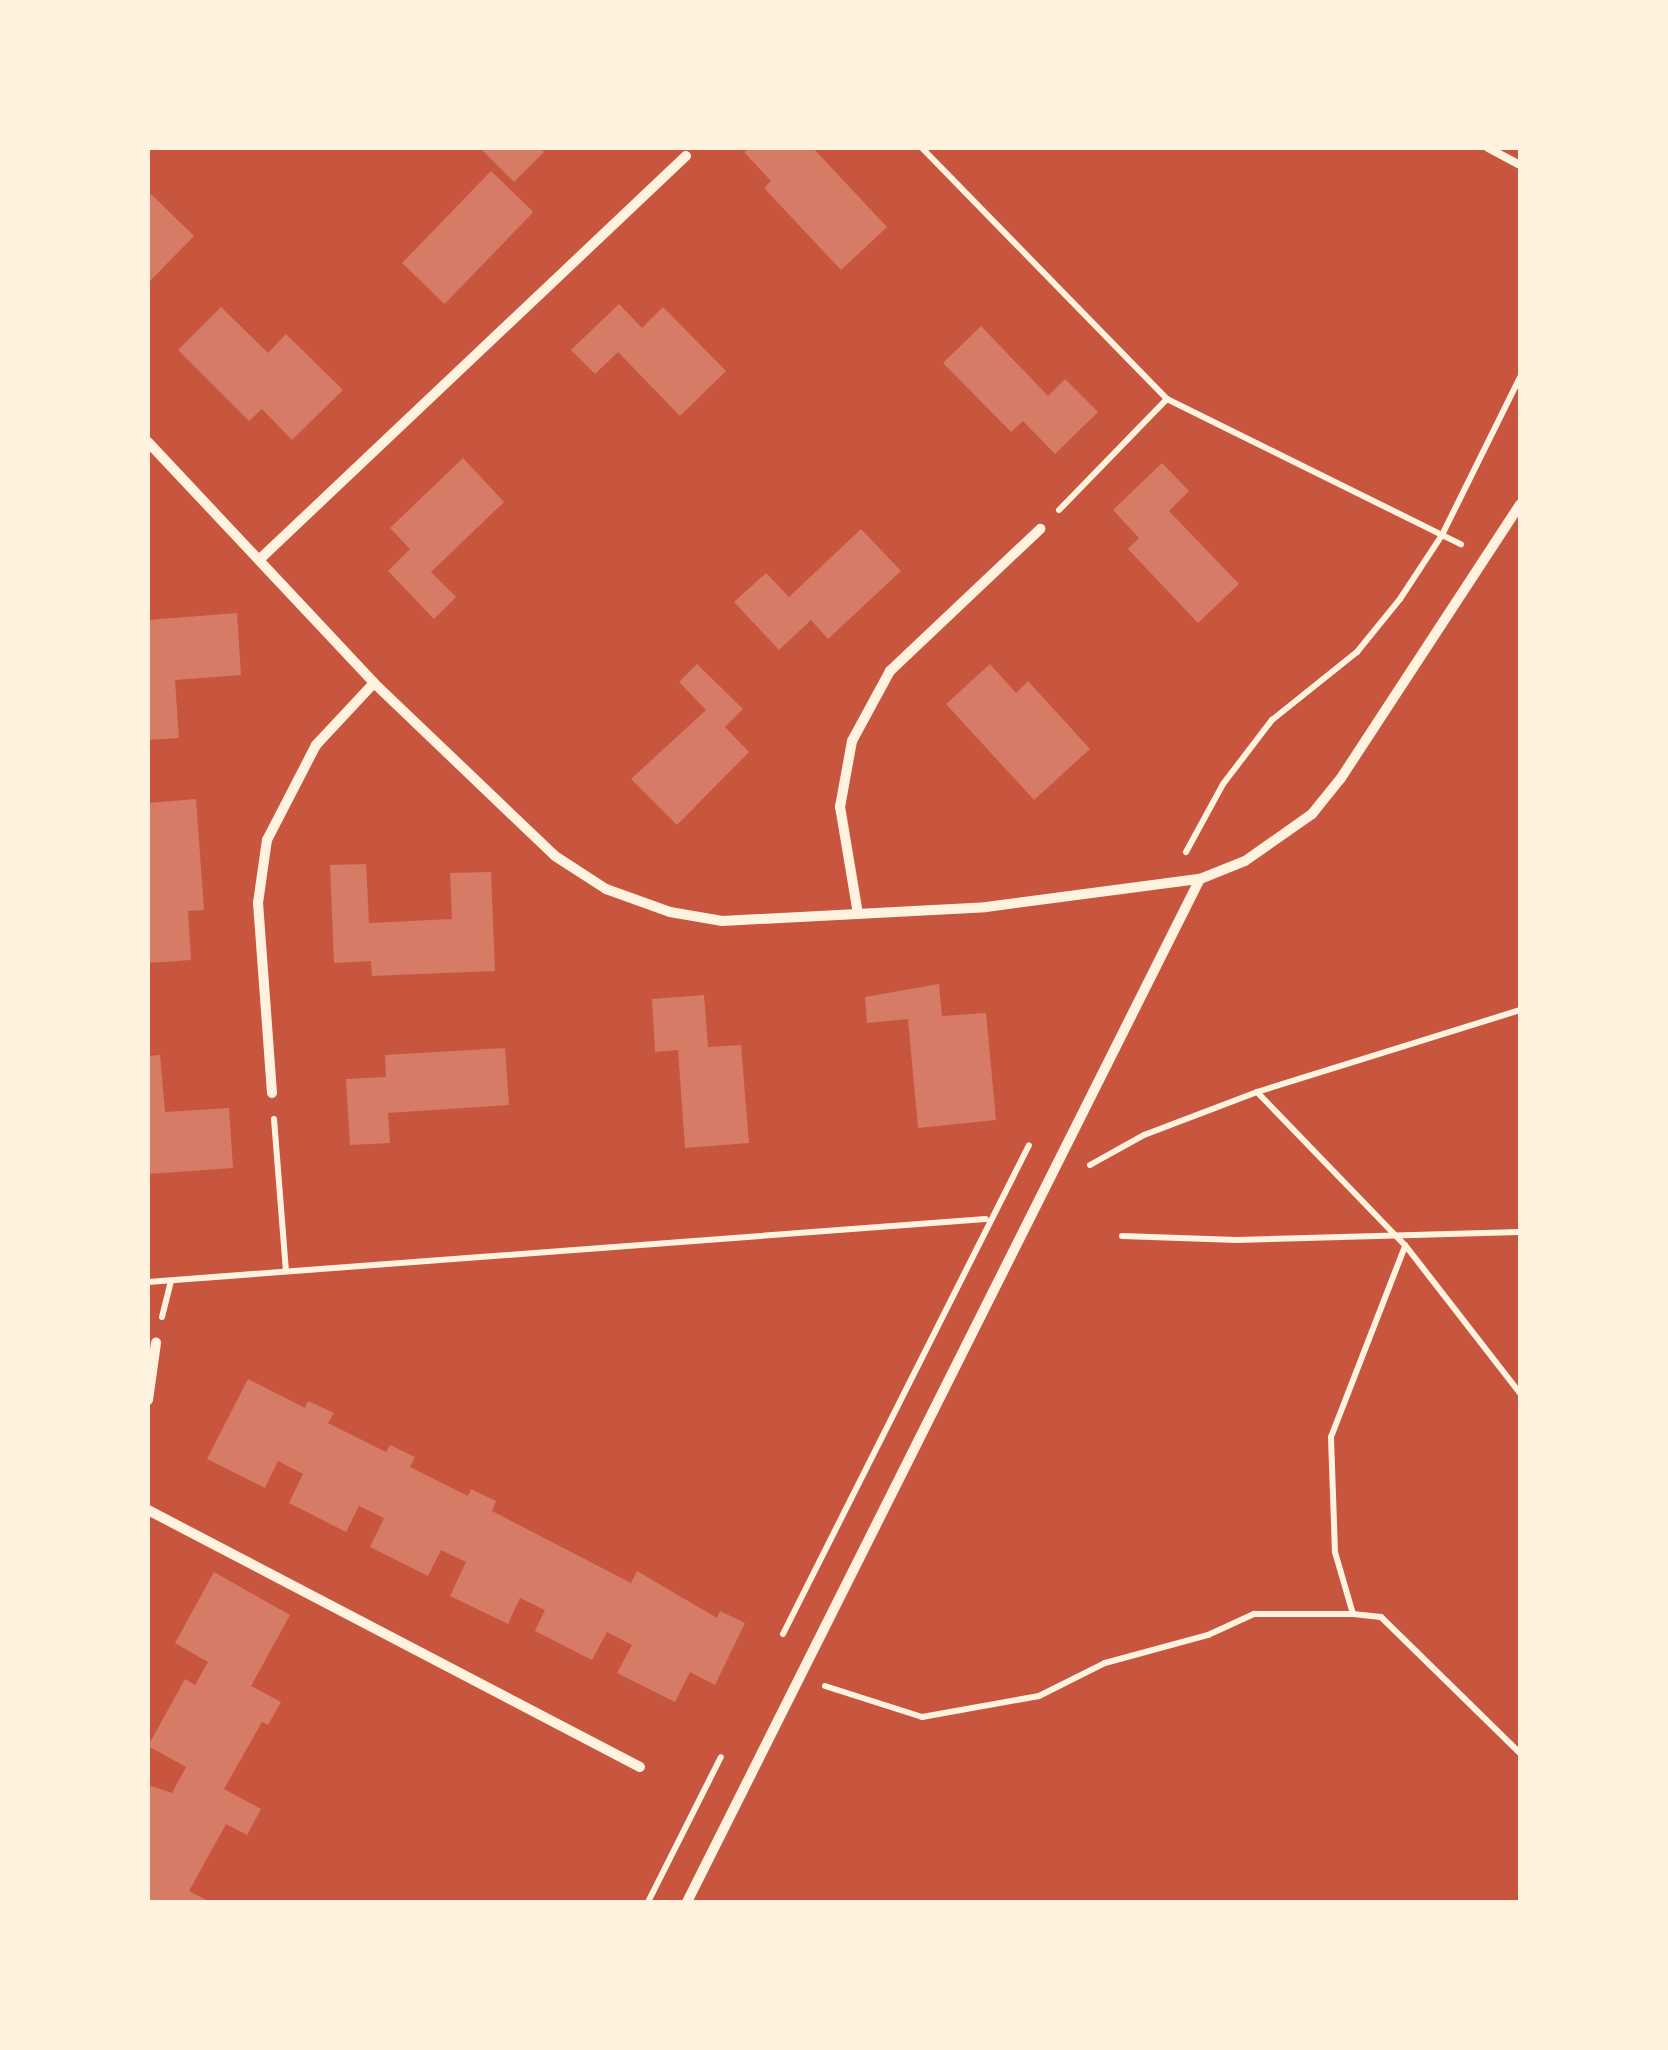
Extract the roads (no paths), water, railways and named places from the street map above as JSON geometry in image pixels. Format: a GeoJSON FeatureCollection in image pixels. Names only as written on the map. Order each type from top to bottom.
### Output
{"type":"FeatureCollection","features":[{"type":"Feature","properties":{"kind":"street"},"geometry":{"type":"LineString","coordinates":[[261,558],[686,156]]}},
{"type":"Feature","properties":{"kind":"street"},"geometry":{"type":"LineString","coordinates":[[148,442],[261,558],[374,683],[554,856],[606,889],[670,912],[722,921],[986,907],[1200,880],[1245,860],[1312,814],[1372,736],[1519,509]]}},
{"type":"Feature","properties":{"kind":"street"},"geometry":{"type":"LineString","coordinates":[[858,914],[840,807],[852,740],[890,671],[1040,529]]}},
{"type":"Feature","properties":{"kind":"street"},"geometry":{"type":"LineString","coordinates":[[272,1093],[258,903],[267,840],[316,746],[374,683]]}},
{"type":"Feature","properties":{"kind":"street"},"geometry":{"type":"LineString","coordinates":[[688,1902],[1200,880]]}},
{"type":"Feature","properties":{"kind":"street"},"geometry":{"type":"LineString","coordinates":[[148,1400],[156,1342]]}},
{"type":"Feature","properties":{"kind":"street"},"geometry":{"type":"LineString","coordinates":[[148,1510],[640,1766]]}},
{"type":"Feature","properties":{"kind":"lane"},"geometry":{"type":"LineString","coordinates":[[1488,148],[1520,166]]}}]}
